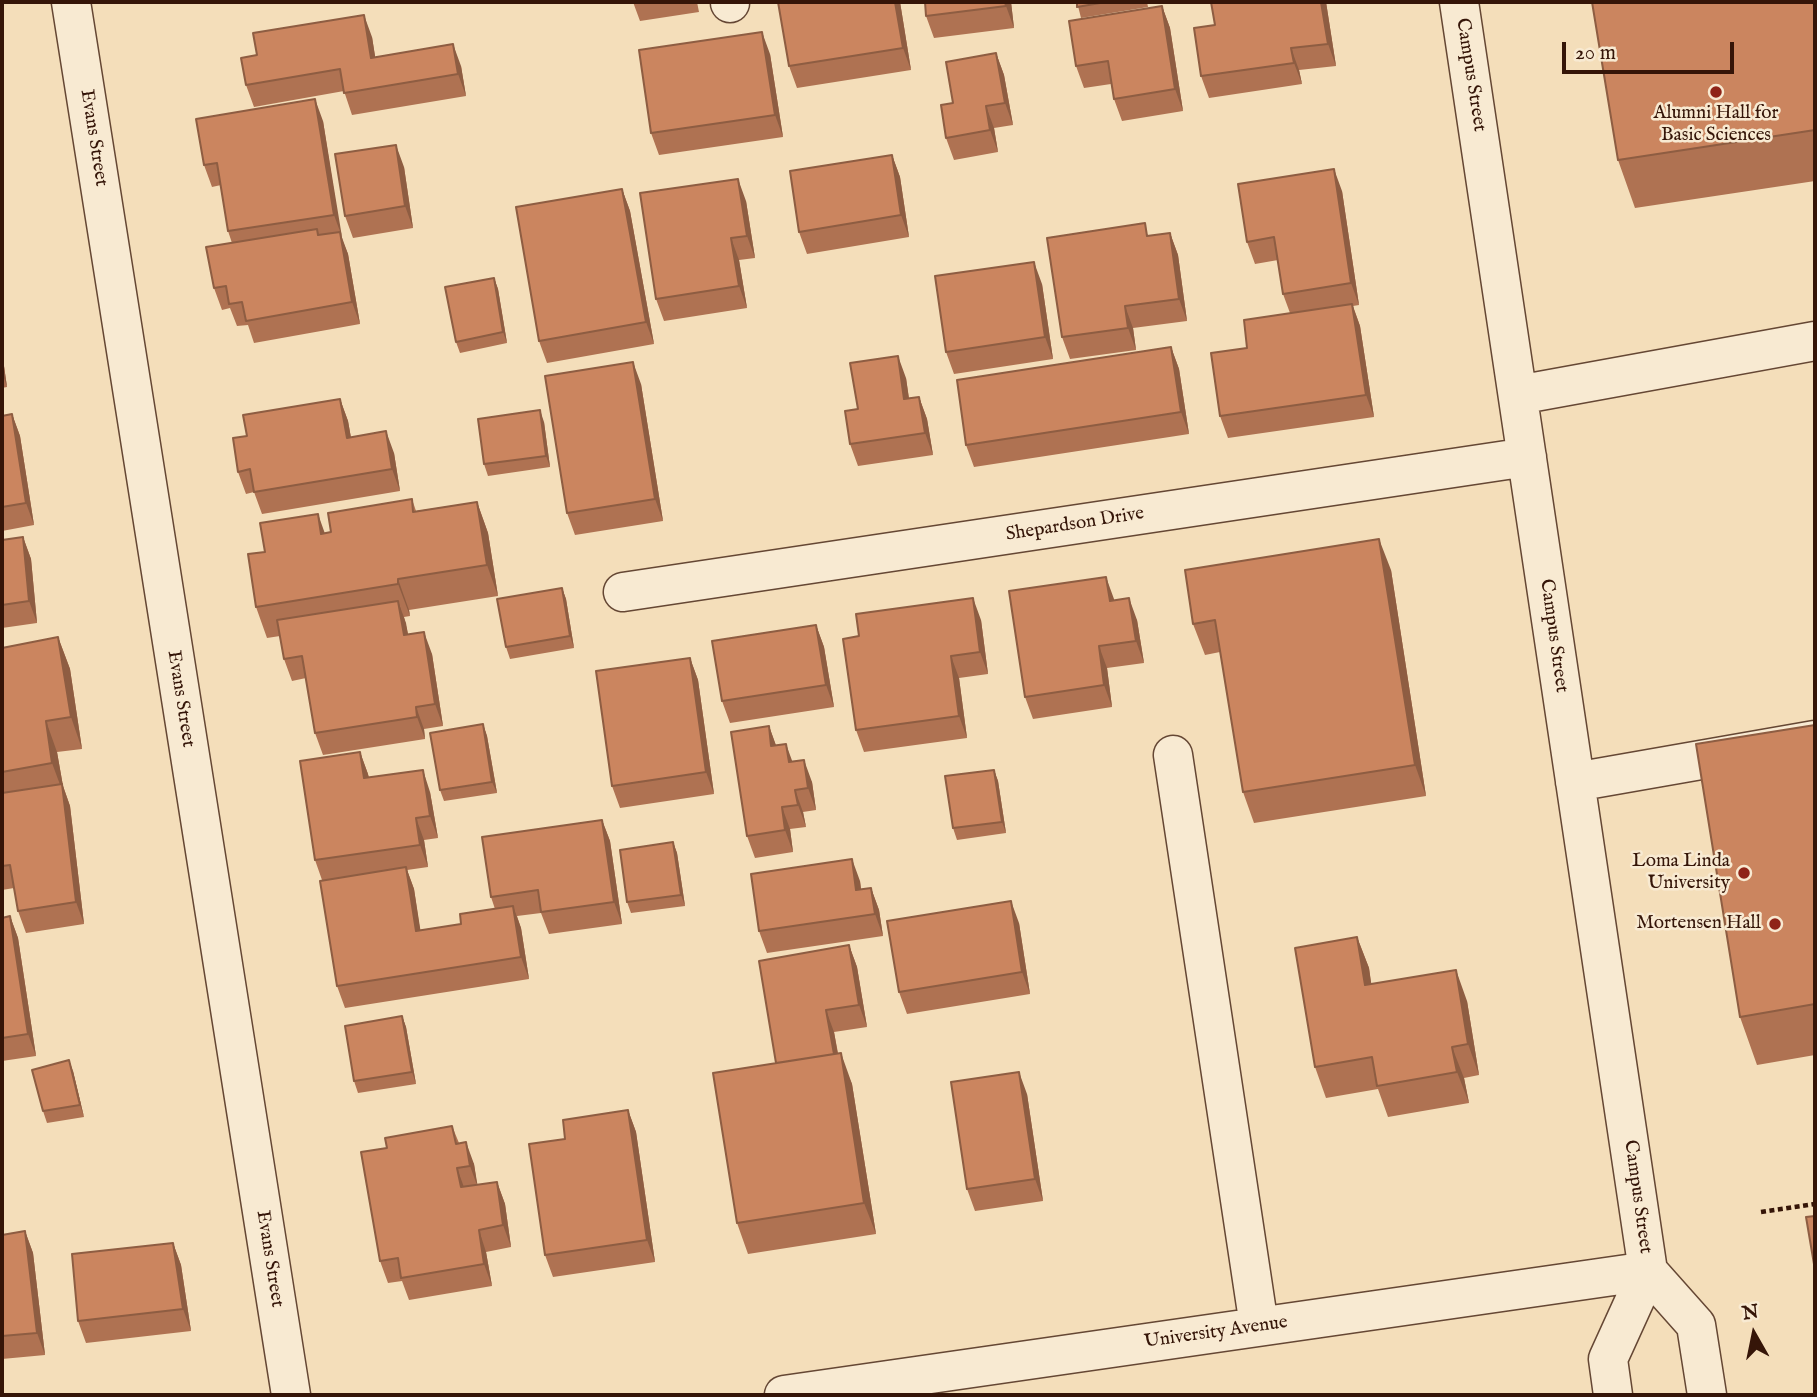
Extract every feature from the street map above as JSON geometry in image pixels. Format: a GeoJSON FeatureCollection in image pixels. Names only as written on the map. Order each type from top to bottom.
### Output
{"type":"FeatureCollection","features":[{"type":"Feature","properties":{"kind":"street","name":"Evans Street"},"geometry":{"type":"LineString","coordinates":[[71,2],[291,1395]]}},
{"type":"Feature","properties":{"kind":"street","name":"Campus Street"},"geometry":{"type":"LineString","coordinates":[[1459,2],[1648,1271],[1608,1359],[1614,1395]]}},
{"type":"Feature","properties":{"kind":"street"},"geometry":{"type":"LineString","coordinates":[[1518,395],[1815,341]]}},
{"type":"Feature","properties":{"kind":"street","name":"Shepardson Drive"},"geometry":{"type":"LineString","coordinates":[[623,592],[1527,457]]}},
{"type":"Feature","properties":{"kind":"street"},"geometry":{"type":"LineString","coordinates":[[1575,782],[1815,740]]}},
{"type":"Feature","properties":{"kind":"street"},"geometry":{"type":"LineString","coordinates":[[1172,755],[1259,1326]]}},
{"type":"Feature","properties":{"kind":"street","name":"Campus Street"},"geometry":{"type":"LineString","coordinates":[[1648,1271],[1696,1325],[1707,1395]]}},
{"type":"Feature","properties":{"kind":"street","name":"University Avenue"},"geometry":{"type":"LineString","coordinates":[[784,1395],[1648,1271]]}},
{"type":"Feature","properties":{"kind":"path"},"geometry":{"type":"LineString","coordinates":[[1760,1212],[1815,1204]]}},
{"type":"Feature","properties":{"kind":"building"},"geometry":{"type":"Polygon","coordinates":[[[778,2],[895,2],[903,48],[789,66],[778,2]]]}},
{"type":"Feature","properties":{"kind":"building"},"geometry":{"type":"Polygon","coordinates":[[[925,2],[1005,2],[1006,6],[926,16],[925,2]]]}},
{"type":"Feature","properties":{"kind":"building"},"geometry":{"type":"Polygon","coordinates":[[[1077,2],[1106,2],[1077,7],[1077,2]]]}},
{"type":"Feature","properties":{"kind":"building"},"geometry":{"type":"Polygon","coordinates":[[[1211,2],[1321,2],[1328,44],[1291,48],[1294,63],[1201,76],[1194,28],[1215,25],[1211,2]]]}},
{"type":"Feature","properties":{"kind":"building","name":"Alumni Hall for Basic Sciences"},"geometry":{"type":"Polygon","coordinates":[[[1592,2],[1815,2],[1815,130],[1618,160],[1592,2]]]}},
{"type":"Feature","properties":{"kind":"building"},"geometry":{"type":"Polygon","coordinates":[[[1162,6],[1175,89],[1114,99],[1108,61],[1076,66],[1069,21],[1162,6]]]}},
{"type":"Feature","properties":{"kind":"building"},"geometry":{"type":"Polygon","coordinates":[[[364,15],[371,58],[453,44],[458,74],[344,93],[340,69],[246,85],[241,58],[257,55],[253,33],[364,15]]]}},
{"type":"Feature","properties":{"kind":"building"},"geometry":{"type":"Polygon","coordinates":[[[762,32],[775,115],[651,133],[639,50],[762,32]]]}},
{"type":"Feature","properties":{"kind":"building"},"geometry":{"type":"Polygon","coordinates":[[[996,53],[1005,103],[986,106],[990,130],[946,138],[941,105],[953,103],[946,62],[996,53]]]}},
{"type":"Feature","properties":{"kind":"building"},"geometry":{"type":"Polygon","coordinates":[[[315,99],[334,215],[228,231],[217,163],[204,165],[196,119],[315,99]]]}},
{"type":"Feature","properties":{"kind":"building"},"geometry":{"type":"Polygon","coordinates":[[[396,145],[405,206],[345,216],[335,154],[396,145]]]}},
{"type":"Feature","properties":{"kind":"building"},"geometry":{"type":"Polygon","coordinates":[[[892,155],[901,215],[799,232],[790,171],[892,155]]]}},
{"type":"Feature","properties":{"kind":"building"},"geometry":{"type":"Polygon","coordinates":[[[1334,169],[1351,283],[1283,294],[1274,237],[1247,242],[1238,184],[1334,169]]]}},
{"type":"Feature","properties":{"kind":"building"},"geometry":{"type":"Polygon","coordinates":[[[738,179],[747,236],[731,238],[739,286],[656,299],[640,193],[738,179]]]}},
{"type":"Feature","properties":{"kind":"building"},"geometry":{"type":"Polygon","coordinates":[[[622,189],[646,322],[539,341],[516,207],[622,189]]]}},
{"type":"Feature","properties":{"kind":"building"},"geometry":{"type":"Polygon","coordinates":[[[1145,223],[1147,236],[1170,233],[1179,299],[1125,306],[1128,328],[1062,337],[1047,238],[1145,223]]]}},
{"type":"Feature","properties":{"kind":"building"},"geometry":{"type":"Polygon","coordinates":[[[317,229],[318,235],[340,232],[352,302],[246,321],[242,302],[229,304],[226,286],[214,288],[206,247],[317,229]]]}},
{"type":"Feature","properties":{"kind":"building"},"geometry":{"type":"Polygon","coordinates":[[[1034,262],[1045,337],[946,352],[935,276],[1034,262]]]}},
{"type":"Feature","properties":{"kind":"building"},"geometry":{"type":"Polygon","coordinates":[[[494,278],[503,332],[456,342],[445,287],[494,278]]]}},
{"type":"Feature","properties":{"kind":"building"},"geometry":{"type":"Polygon","coordinates":[[[1352,304],[1366,395],[1220,416],[1211,353],[1247,348],[1244,320],[1352,304]]]}},
{"type":"Feature","properties":{"kind":"building"},"geometry":{"type":"Polygon","coordinates":[[[1171,347],[1181,412],[966,445],[957,380],[1171,347]]]}},
{"type":"Feature","properties":{"kind":"building"},"geometry":{"type":"Polygon","coordinates":[[[898,356],[904,399],[919,397],[925,433],[850,444],[845,411],[858,409],[850,363],[898,356]]]}},
{"type":"Feature","properties":{"kind":"building"},"geometry":{"type":"Polygon","coordinates":[[[633,362],[655,499],[567,513],[545,376],[633,362]]]}},
{"type":"Feature","properties":{"kind":"building"},"geometry":{"type":"Polygon","coordinates":[[[340,399],[347,438],[386,431],[392,469],[254,492],[250,469],[238,472],[233,438],[247,436],[243,415],[340,399]]]}},
{"type":"Feature","properties":{"kind":"building"},"geometry":{"type":"Polygon","coordinates":[[[540,410],[546,456],[484,464],[478,419],[540,410]]]}},
{"type":"Feature","properties":{"kind":"building"},"geometry":{"type":"Polygon","coordinates":[[[12,414],[26,503],[2,507],[2,416],[12,414]]]}},
{"type":"Feature","properties":{"kind":"building"},"geometry":{"type":"Polygon","coordinates":[[[412,499],[413,512],[477,502],[487,565],[398,579],[398,584],[256,607],[248,554],[265,552],[260,523],[318,514],[321,534],[331,532],[328,513],[412,499]]]}},
{"type":"Feature","properties":{"kind":"building"},"geometry":{"type":"Polygon","coordinates":[[[23,537],[29,601],[2,605],[2,540],[23,537]]]}},
{"type":"Feature","properties":{"kind":"building"},"geometry":{"type":"Polygon","coordinates":[[[1379,539],[1415,765],[1243,792],[1215,620],[1193,624],[1185,570],[1379,539]]]}},
{"type":"Feature","properties":{"kind":"building"},"geometry":{"type":"Polygon","coordinates":[[[1106,577],[1110,601],[1129,598],[1136,641],[1099,646],[1104,685],[1025,697],[1009,591],[1106,577]]]}},
{"type":"Feature","properties":{"kind":"building"},"geometry":{"type":"Polygon","coordinates":[[[562,588],[570,636],[506,647],[497,599],[562,588]]]}},
{"type":"Feature","properties":{"kind":"building"},"geometry":{"type":"Polygon","coordinates":[[[973,598],[980,652],[951,656],[959,716],[856,730],[843,639],[859,636],[856,614],[973,598]]]}},
{"type":"Feature","properties":{"kind":"building"},"geometry":{"type":"Polygon","coordinates":[[[398,601],[404,635],[424,632],[435,704],[416,707],[417,717],[315,733],[302,656],[284,659],[277,620],[398,601]]]}},
{"type":"Feature","properties":{"kind":"building"},"geometry":{"type":"Polygon","coordinates":[[[816,625],[826,685],[722,701],[712,641],[816,625]]]}},
{"type":"Feature","properties":{"kind":"building"},"geometry":{"type":"Polygon","coordinates":[[[58,637],[71,717],[46,721],[52,763],[2,772],[2,648],[58,637]]]}},
{"type":"Feature","properties":{"kind":"building"},"geometry":{"type":"Polygon","coordinates":[[[690,658],[706,772],[612,786],[596,671],[690,658]]]}},
{"type":"Feature","properties":{"kind":"building"},"geometry":{"type":"Polygon","coordinates":[[[483,724],[492,782],[440,790],[430,733],[483,724]]]}},
{"type":"Feature","properties":{"kind":"building","name":"Mortensen Hall"},"geometry":{"type":"Polygon","coordinates":[[[1815,725],[1815,1004],[1740,1017],[1696,744],[1815,725]]]}},
{"type":"Feature","properties":{"kind":"building"},"geometry":{"type":"Polygon","coordinates":[[[769,726],[771,746],[786,744],[789,762],[804,760],[808,788],[795,790],[798,805],[782,807],[785,830],[747,836],[731,732],[769,726]]]}},
{"type":"Feature","properties":{"kind":"building"},"geometry":{"type":"Polygon","coordinates":[[[360,752],[364,778],[423,770],[430,816],[416,818],[420,845],[315,860],[300,761],[360,752]]]}},
{"type":"Feature","properties":{"kind":"building"},"geometry":{"type":"Polygon","coordinates":[[[994,770],[1002,822],[953,828],[945,776],[994,770]]]}},
{"type":"Feature","properties":{"kind":"building"},"geometry":{"type":"Polygon","coordinates":[[[62,784],[76,902],[18,911],[10,865],[2,866],[2,793],[62,784]]]}},
{"type":"Feature","properties":{"kind":"building"},"geometry":{"type":"Polygon","coordinates":[[[602,820],[614,902],[541,912],[538,890],[491,897],[482,837],[602,820]]]}},
{"type":"Feature","properties":{"kind":"building"},"geometry":{"type":"Polygon","coordinates":[[[673,842],[681,895],[627,902],[620,850],[673,842]]]}},
{"type":"Feature","properties":{"kind":"building"},"geometry":{"type":"Polygon","coordinates":[[[852,859],[856,890],[871,888],[875,914],[759,931],[751,874],[852,859]]]}},
{"type":"Feature","properties":{"kind":"building"},"geometry":{"type":"Polygon","coordinates":[[[406,867],[416,931],[461,924],[460,914],[513,906],[521,957],[337,986],[320,881],[406,867]]]}},
{"type":"Feature","properties":{"kind":"building"},"geometry":{"type":"Polygon","coordinates":[[[1011,901],[1022,972],[899,992],[887,921],[1011,901]]]}},
{"type":"Feature","properties":{"kind":"building"},"geometry":{"type":"Polygon","coordinates":[[[10,916],[28,1034],[2,1038],[2,918],[10,916]]]}},
{"type":"Feature","properties":{"kind":"building"},"geometry":{"type":"Polygon","coordinates":[[[1357,937],[1365,985],[1456,970],[1468,1044],[1452,1047],[1457,1072],[1377,1086],[1372,1057],[1315,1067],[1295,948],[1357,937]]]}},
{"type":"Feature","properties":{"kind":"building"},"geometry":{"type":"Polygon","coordinates":[[[849,945],[859,1005],[826,1010],[834,1054],[776,1063],[759,961],[849,945]]]}},
{"type":"Feature","properties":{"kind":"building"},"geometry":{"type":"Polygon","coordinates":[[[402,1016],[412,1072],[354,1081],[345,1026],[402,1016]]]}},
{"type":"Feature","properties":{"kind":"building"},"geometry":{"type":"Polygon","coordinates":[[[841,1053],[864,1203],[737,1223],[713,1073],[841,1053]]]}},
{"type":"Feature","properties":{"kind":"building"},"geometry":{"type":"Polygon","coordinates":[[[69,1060],[80,1105],[43,1111],[32,1070],[69,1060]]]}},
{"type":"Feature","properties":{"kind":"building"},"geometry":{"type":"Polygon","coordinates":[[[1019,1072],[1035,1179],[967,1189],[951,1082],[1019,1072]]]}},
{"type":"Feature","properties":{"kind":"building"},"geometry":{"type":"Polygon","coordinates":[[[628,1110],[647,1240],[545,1255],[529,1144],[565,1139],[563,1120],[628,1110]]]}},
{"type":"Feature","properties":{"kind":"building"},"geometry":{"type":"Polygon","coordinates":[[[452,1126],[456,1144],[466,1142],[470,1166],[457,1168],[461,1187],[497,1182],[503,1225],[479,1230],[484,1264],[401,1278],[398,1258],[380,1261],[361,1152],[387,1148],[385,1138],[452,1126]]]}},
{"type":"Feature","properties":{"kind":"building"},"geometry":{"type":"Polygon","coordinates":[[[1815,1216],[1815,1270],[1806,1217],[1815,1216]]]}},
{"type":"Feature","properties":{"kind":"building"},"geometry":{"type":"Polygon","coordinates":[[[25,1231],[37,1333],[2,1336],[2,1235],[25,1231]]]}},
{"type":"Feature","properties":{"kind":"building"},"geometry":{"type":"Polygon","coordinates":[[[173,1243],[183,1309],[78,1321],[72,1254],[173,1243]]]}},
{"type":"Feature","properties":{"kind":"place","name":"Alumni Hall for Basic Sciences"},"geometry":{"type":"Point","coordinates":[1716,92]}},
{"type":"Feature","properties":{"kind":"place","name":"Loma Linda University"},"geometry":{"type":"Point","coordinates":[1744,873]}},
{"type":"Feature","properties":{"kind":"place","name":"Mortensen Hall"},"geometry":{"type":"Point","coordinates":[1775,924]}}]}
